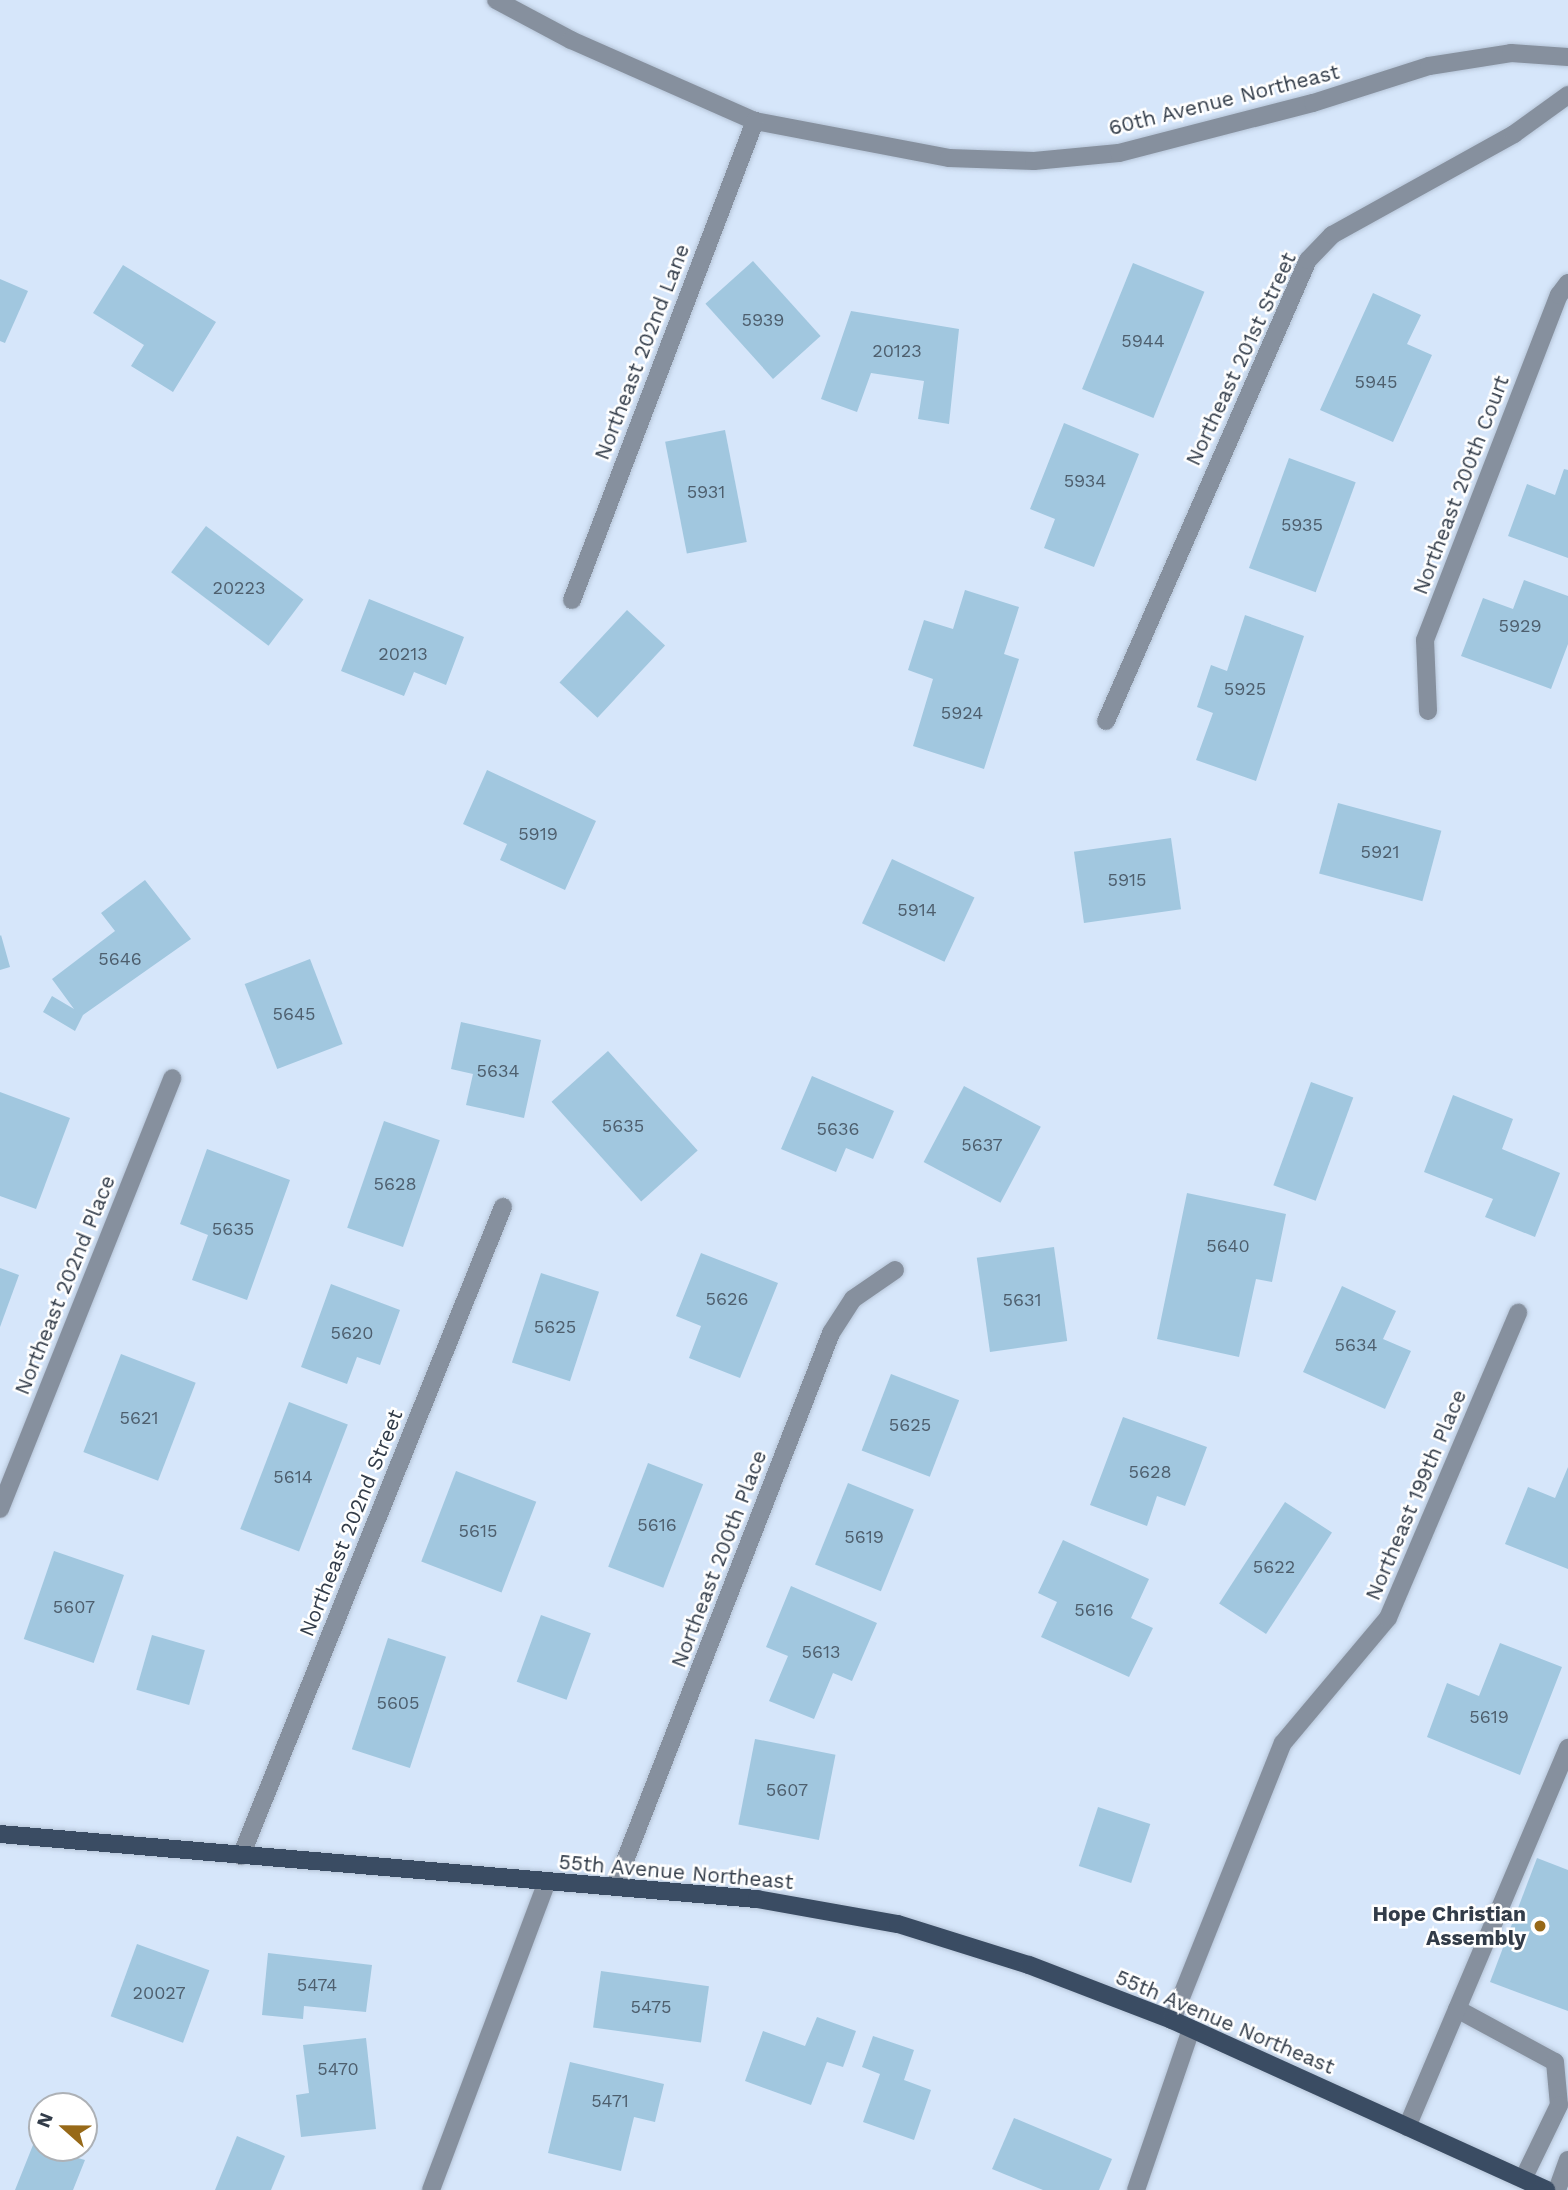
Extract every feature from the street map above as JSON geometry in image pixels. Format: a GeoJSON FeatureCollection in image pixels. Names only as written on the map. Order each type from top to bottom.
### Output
{"type":"FeatureCollection","features":[{"type":"Feature","properties":{"kind":"main road","name":"55th Avenue Northeast"},"geometry":{"type":"LineString","coordinates":[[0,1834],[757,1899],[898,1924],[1028,1965],[1172,2020],[1546,2190]]}},
{"type":"Feature","properties":{"kind":"street","name":"60th Avenue Northeast"},"geometry":{"type":"LineString","coordinates":[[496,0],[571,40],[755,121],[949,158],[1034,161],[1119,153],[1313,103],[1429,66],[1511,53],[1568,57]]}},
{"type":"Feature","properties":{"kind":"street","name":"Northeast 201st Street"},"geometry":{"type":"LineString","coordinates":[[1106,721],[1308,260],[1332,235],[1502,141],[1568,95]]}},
{"type":"Feature","properties":{"kind":"street","name":"Northeast 202nd Lane"},"geometry":{"type":"LineString","coordinates":[[572,600],[755,121]]}},
{"type":"Feature","properties":{"kind":"street","name":"Northeast 200th Court"},"geometry":{"type":"LineString","coordinates":[[1428,711],[1425,640],[1559,295],[1568,283]]}},
{"type":"Feature","properties":{"kind":"street","name":"Northeast 202nd Place"},"geometry":{"type":"LineString","coordinates":[[0,1509],[172,1078]]}},
{"type":"Feature","properties":{"kind":"street","name":"Northeast 202nd Street"},"geometry":{"type":"LineString","coordinates":[[241,1856],[503,1208]]}},
{"type":"Feature","properties":{"kind":"street","name":"Northeast 200th Place"},"geometry":{"type":"LineString","coordinates":[[615,1886],[831,1333],[853,1299],[895,1270]]}},
{"type":"Feature","properties":{"kind":"street","name":"Northeast 199th Place"},"geometry":{"type":"LineString","coordinates":[[1172,2020],[1283,1743],[1388,1618],[1518,1313]]}},
{"type":"Feature","properties":{"kind":"street"},"geometry":{"type":"LineString","coordinates":[[1407,2127],[1568,1748]]}},
{"type":"Feature","properties":{"kind":"street"},"geometry":{"type":"LineString","coordinates":[[432,2190],[547,1882]]}},
{"type":"Feature","properties":{"kind":"street"},"geometry":{"type":"LineString","coordinates":[[1457,2009],[1555,2062],[1559,2105],[1523,2179]]}},
{"type":"Feature","properties":{"kind":"street"},"geometry":{"type":"LineString","coordinates":[[1136,2190],[1191,2029]]}},
{"type":"Feature","properties":{"kind":"street"},"geometry":{"type":"LineString","coordinates":[[1557,2190],[1568,2160]]}},
{"type":"Feature","properties":{"kind":"building"},"geometry":{"type":"Polygon","coordinates":[[[753,261],[821,336],[773,379],[705,304],[753,261]]]}},
{"type":"Feature","properties":{"kind":"building"},"geometry":{"type":"Polygon","coordinates":[[[1133,263],[1204,292],[1153,418],[1082,389],[1133,263]]]}},
{"type":"Feature","properties":{"kind":"building"},"geometry":{"type":"Polygon","coordinates":[[[123,265],[216,322],[173,392],[131,366],[144,345],[93,313],[123,265]]]}},
{"type":"Feature","properties":{"kind":"building"},"geometry":{"type":"Polygon","coordinates":[[[0,279],[28,291],[5,343],[0,341],[0,279]]]}},
{"type":"Feature","properties":{"kind":"building"},"geometry":{"type":"Polygon","coordinates":[[[1373,293],[1421,315],[1407,344],[1432,355],[1393,442],[1320,410],[1373,293]]]}},
{"type":"Feature","properties":{"kind":"building"},"geometry":{"type":"Polygon","coordinates":[[[851,311],[959,329],[949,424],[918,419],[924,381],[871,373],[857,412],[821,399],[851,311]]]}},
{"type":"Feature","properties":{"kind":"building"},"geometry":{"type":"Polygon","coordinates":[[[1064,423],[1139,454],[1094,567],[1044,548],[1055,519],[1030,509],[1064,423]]]}},
{"type":"Feature","properties":{"kind":"building"},"geometry":{"type":"Polygon","coordinates":[[[725,430],[747,542],[687,554],[665,442],[725,430]]]}},
{"type":"Feature","properties":{"kind":"building"},"geometry":{"type":"Polygon","coordinates":[[[1289,458],[1356,482],[1316,592],[1249,568],[1289,458]]]}},
{"type":"Feature","properties":{"kind":"building"},"geometry":{"type":"Polygon","coordinates":[[[1564,469],[1568,470],[1568,558],[1508,536],[1527,484],[1555,495],[1564,469]]]}},
{"type":"Feature","properties":{"kind":"building"},"geometry":{"type":"Polygon","coordinates":[[[206,526],[303,599],[269,646],[171,572],[206,526]]]}},
{"type":"Feature","properties":{"kind":"building"},"geometry":{"type":"Polygon","coordinates":[[[1524,580],[1568,596],[1568,644],[1551,689],[1461,656],[1483,598],[1513,609],[1524,580]]]}},
{"type":"Feature","properties":{"kind":"building"},"geometry":{"type":"Polygon","coordinates":[[[965,590],[1019,607],[1004,654],[1019,659],[984,769],[913,746],[933,679],[908,670],[924,620],[953,629],[965,590]]]}},
{"type":"Feature","properties":{"kind":"building"},"geometry":{"type":"Polygon","coordinates":[[[369,599],[464,637],[446,685],[414,672],[404,696],[341,671],[369,599]]]}},
{"type":"Feature","properties":{"kind":"building"},"geometry":{"type":"Polygon","coordinates":[[[627,610],[665,645],[598,718],[559,682],[627,610]]]}},
{"type":"Feature","properties":{"kind":"building"},"geometry":{"type":"Polygon","coordinates":[[[1245,615],[1304,636],[1256,781],[1196,760],[1213,713],[1197,707],[1211,665],[1227,671],[1245,615]]]}},
{"type":"Feature","properties":{"kind":"building"},"geometry":{"type":"Polygon","coordinates":[[[487,770],[596,821],[565,890],[500,860],[507,844],[463,824],[487,770]]]}},
{"type":"Feature","properties":{"kind":"building"},"geometry":{"type":"Polygon","coordinates":[[[1338,803],[1441,831],[1422,901],[1319,874],[1338,803]]]}},
{"type":"Feature","properties":{"kind":"building"},"geometry":{"type":"Polygon","coordinates":[[[1171,838],[1181,909],[1084,923],[1074,852],[1171,838]]]}},
{"type":"Feature","properties":{"kind":"building"},"geometry":{"type":"Polygon","coordinates":[[[892,859],[974,897],[944,962],[862,923],[892,859]]]}},
{"type":"Feature","properties":{"kind":"building"},"geometry":{"type":"Polygon","coordinates":[[[145,880],[191,939],[83,1015],[75,1031],[43,1012],[52,996],[74,1009],[52,979],[115,931],[101,913],[145,880]]]}},
{"type":"Feature","properties":{"kind":"building"},"geometry":{"type":"Polygon","coordinates":[[[0,936],[10,967],[0,970],[0,936]]]}},
{"type":"Feature","properties":{"kind":"building"},"geometry":{"type":"Polygon","coordinates":[[[310,959],[343,1044],[277,1069],[245,984],[310,959]]]}},
{"type":"Feature","properties":{"kind":"building"},"geometry":{"type":"Polygon","coordinates":[[[461,1022],[541,1040],[524,1118],[466,1105],[473,1074],[451,1069],[461,1022]]]}},
{"type":"Feature","properties":{"kind":"building"},"geometry":{"type":"Polygon","coordinates":[[[608,1051],[698,1151],[641,1201],[552,1102],[608,1051]]]}},
{"type":"Feature","properties":{"kind":"building"},"geometry":{"type":"Polygon","coordinates":[[[812,1076],[894,1111],[873,1159],[846,1148],[836,1172],[781,1149],[812,1076]]]}},
{"type":"Feature","properties":{"kind":"building"},"geometry":{"type":"Polygon","coordinates":[[[1311,1082],[1353,1097],[1316,1201],[1273,1185],[1311,1082]]]}},
{"type":"Feature","properties":{"kind":"building"},"geometry":{"type":"Polygon","coordinates":[[[964,1086],[1041,1127],[1000,1203],[924,1162],[964,1086]]]}},
{"type":"Feature","properties":{"kind":"building"},"geometry":{"type":"Polygon","coordinates":[[[0,1092],[70,1118],[36,1209],[0,1196],[0,1092]]]}},
{"type":"Feature","properties":{"kind":"building"},"geometry":{"type":"Polygon","coordinates":[[[1453,1095],[1513,1119],[1502,1149],[1560,1173],[1535,1237],[1485,1217],[1493,1199],[1424,1172],[1453,1095]]]}},
{"type":"Feature","properties":{"kind":"building"},"geometry":{"type":"Polygon","coordinates":[[[384,1121],[440,1140],[403,1247],[347,1228],[384,1121]]]}},
{"type":"Feature","properties":{"kind":"building"},"geometry":{"type":"Polygon","coordinates":[[[207,1149],[290,1180],[247,1300],[192,1280],[208,1235],[180,1224],[207,1149]]]}},
{"type":"Feature","properties":{"kind":"building"},"geometry":{"type":"Polygon","coordinates":[[[1187,1193],[1286,1214],[1272,1282],[1256,1279],[1239,1357],[1157,1339],[1187,1193]]]}},
{"type":"Feature","properties":{"kind":"building"},"geometry":{"type":"Polygon","coordinates":[[[1054,1247],[1067,1341],[990,1352],[977,1258],[1054,1247]]]}},
{"type":"Feature","properties":{"kind":"building"},"geometry":{"type":"Polygon","coordinates":[[[701,1253],[778,1283],[740,1378],[689,1358],[701,1326],[676,1316],[701,1253]]]}},
{"type":"Feature","properties":{"kind":"building"},"geometry":{"type":"Polygon","coordinates":[[[0,1268],[19,1275],[0,1327],[0,1268]]]}},
{"type":"Feature","properties":{"kind":"building"},"geometry":{"type":"Polygon","coordinates":[[[541,1273],[599,1292],[570,1381],[512,1362],[541,1273]]]}},
{"type":"Feature","properties":{"kind":"building"},"geometry":{"type":"Polygon","coordinates":[[[331,1284],[400,1310],[380,1365],[357,1357],[347,1384],[301,1367],[331,1284]]]}},
{"type":"Feature","properties":{"kind":"building"},"geometry":{"type":"Polygon","coordinates":[[[1342,1286],[1396,1311],[1383,1339],[1411,1351],[1385,1409],[1303,1372],[1342,1286]]]}},
{"type":"Feature","properties":{"kind":"building"},"geometry":{"type":"Polygon","coordinates":[[[121,1354],[196,1383],[158,1481],[83,1452],[121,1354]]]}},
{"type":"Feature","properties":{"kind":"building"},"geometry":{"type":"Polygon","coordinates":[[[891,1374],[959,1400],[930,1477],[862,1451],[891,1374]]]}},
{"type":"Feature","properties":{"kind":"building"},"geometry":{"type":"Polygon","coordinates":[[[289,1402],[348,1425],[299,1552],[240,1529],[289,1402]]]}},
{"type":"Feature","properties":{"kind":"building"},"geometry":{"type":"Polygon","coordinates":[[[1123,1417],[1207,1447],[1185,1506],[1157,1496],[1147,1526],[1090,1505],[1123,1417]]]}},
{"type":"Feature","properties":{"kind":"building"},"geometry":{"type":"Polygon","coordinates":[[[648,1463],[703,1484],[663,1588],[608,1567],[648,1463]]]}},
{"type":"Feature","properties":{"kind":"building"},"geometry":{"type":"Polygon","coordinates":[[[1568,1467],[1568,1569],[1505,1544],[1528,1487],[1555,1498],[1568,1467]]]}},
{"type":"Feature","properties":{"kind":"building"},"geometry":{"type":"Polygon","coordinates":[[[456,1471],[536,1502],[502,1592],[421,1562],[456,1471]]]}},
{"type":"Feature","properties":{"kind":"building"},"geometry":{"type":"Polygon","coordinates":[[[848,1483],[914,1510],[881,1591],[815,1565],[848,1483]]]}},
{"type":"Feature","properties":{"kind":"building"},"geometry":{"type":"Polygon","coordinates":[[[1285,1502],[1332,1532],[1266,1634],[1219,1603],[1285,1502]]]}},
{"type":"Feature","properties":{"kind":"building"},"geometry":{"type":"Polygon","coordinates":[[[1063,1540],[1149,1579],[1131,1618],[1153,1628],[1129,1677],[1041,1637],[1057,1602],[1038,1593],[1063,1540]]]}},
{"type":"Feature","properties":{"kind":"building"},"geometry":{"type":"Polygon","coordinates":[[[54,1551],[124,1575],[94,1663],[24,1639],[54,1551]]]}},
{"type":"Feature","properties":{"kind":"building"},"geometry":{"type":"Polygon","coordinates":[[[791,1586],[877,1623],[852,1681],[833,1673],[814,1719],[769,1701],[788,1656],[766,1647],[791,1586]]]}},
{"type":"Feature","properties":{"kind":"building"},"geometry":{"type":"Polygon","coordinates":[[[541,1615],[591,1633],[567,1700],[517,1682],[541,1615]]]}},
{"type":"Feature","properties":{"kind":"building"},"geometry":{"type":"Polygon","coordinates":[[[152,1635],[205,1650],[189,1705],[136,1690],[152,1635]]]}},
{"type":"Feature","properties":{"kind":"building"},"geometry":{"type":"Polygon","coordinates":[[[388,1638],[446,1657],[410,1768],[352,1749],[388,1638]]]}},
{"type":"Feature","properties":{"kind":"building"},"geometry":{"type":"Polygon","coordinates":[[[1500,1643],[1562,1667],[1520,1775],[1427,1737],[1447,1683],[1479,1696],[1500,1643]]]}},
{"type":"Feature","properties":{"kind":"building"},"geometry":{"type":"Polygon","coordinates":[[[755,1739],[835,1755],[819,1840],[738,1824],[755,1739]]]}},
{"type":"Feature","properties":{"kind":"building"},"geometry":{"type":"Polygon","coordinates":[[[1098,1807],[1150,1824],[1131,1883],[1079,1866],[1098,1807]]]}},
{"type":"Feature","properties":{"kind":"building","name":"Hope Christian Assembly"},"geometry":{"type":"Polygon","coordinates":[[[1537,1858],[1568,1870],[1568,2011],[1490,1982],[1537,1858]]]}},
{"type":"Feature","properties":{"kind":"building"},"geometry":{"type":"Polygon","coordinates":[[[137,1944],[209,1970],[183,2043],[111,2016],[137,1944]]]}},
{"type":"Feature","properties":{"kind":"building"},"geometry":{"type":"Polygon","coordinates":[[[268,1953],[372,1965],[366,2012],[304,2006],[303,2019],[262,2015],[268,1953]]]}},
{"type":"Feature","properties":{"kind":"building"},"geometry":{"type":"Polygon","coordinates":[[[601,1971],[709,1986],[701,2043],[593,2027],[601,1971]]]}},
{"type":"Feature","properties":{"kind":"building"},"geometry":{"type":"Polygon","coordinates":[[[817,2017],[856,2031],[843,2067],[827,2062],[811,2105],[745,2081],[763,2031],[805,2046],[817,2017]]]}},
{"type":"Feature","properties":{"kind":"building"},"geometry":{"type":"Polygon","coordinates":[[[873,2036],[914,2050],[904,2080],[931,2090],[914,2140],[863,2122],[880,2074],[862,2067],[873,2036]]]}},
{"type":"Feature","properties":{"kind":"building"},"geometry":{"type":"Polygon","coordinates":[[[366,2038],[376,2129],[301,2137],[296,2095],[309,2093],[303,2045],[366,2038]]]}},
{"type":"Feature","properties":{"kind":"building"},"geometry":{"type":"Polygon","coordinates":[[[570,2062],[664,2084],[655,2122],[634,2117],[621,2171],[548,2153],[570,2062]]]}},
{"type":"Feature","properties":{"kind":"building"},"geometry":{"type":"Polygon","coordinates":[[[1014,2118],[1112,2159],[1099,2190],[1043,2190],[992,2169],[1014,2118]]]}},
{"type":"Feature","properties":{"kind":"building"},"geometry":{"type":"Polygon","coordinates":[[[237,2136],[285,2156],[271,2190],[215,2190],[237,2136]]]}},
{"type":"Feature","properties":{"kind":"building"},"geometry":{"type":"Polygon","coordinates":[[[28,2158],[28,2162],[84,2162],[73,2190],[15,2190],[28,2158]]]}},
{"type":"Feature","properties":{"kind":"place","name":"Hope Christian Assembly"},"geometry":{"type":"Point","coordinates":[1540,1926]}}]}
